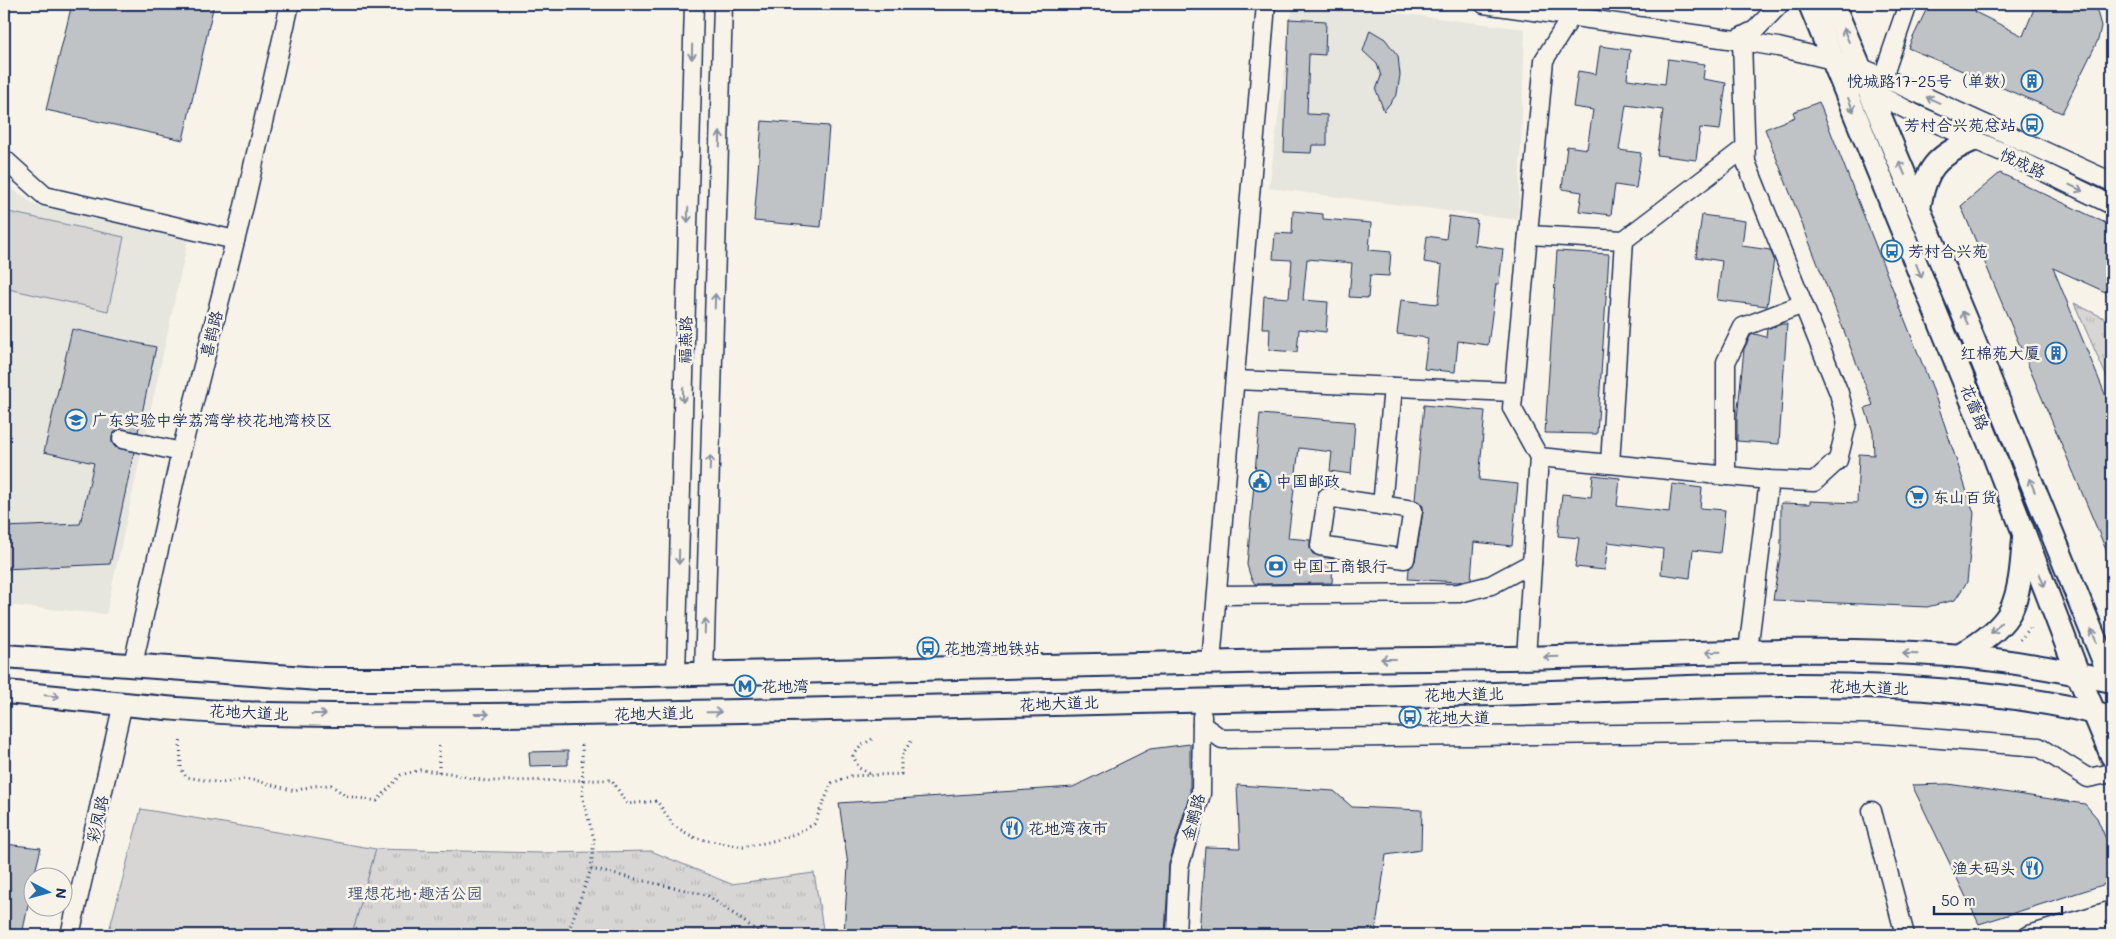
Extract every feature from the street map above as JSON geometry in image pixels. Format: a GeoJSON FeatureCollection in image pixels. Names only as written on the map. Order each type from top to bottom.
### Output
{"type":"FeatureCollection","features":[{"type":"Feature","properties":{"kind":"main road","name":"花蕾路"},"geometry":{"type":"LineString","coordinates":[[1810,4],[1992,450],[2078,674],[2104,715],[2112,756]]}},
{"type":"Feature","properties":{"kind":"main road","name":"花蕾路"},"geometry":{"type":"LineString","coordinates":[[1833,4],[1858,66],[1876,84],[1919,209],[2112,681]]}},
{"type":"Feature","properties":{"kind":"main road"},"geometry":{"type":"LineString","coordinates":[[1919,209],[1922,186],[1929,171],[1938,159],[1956,147],[1973,140]]}},
{"type":"Feature","properties":{"kind":"main road"},"geometry":{"type":"LineString","coordinates":[[1959,656],[1979,644],[2011,612],[2019,584],[2025,535]]}},
{"type":"Feature","properties":{"kind":"main road","name":"花地大道北"},"geometry":{"type":"LineString","coordinates":[[4,656],[319,679],[422,680],[1211,664],[1360,659],[1526,658],[1748,651],[1959,656],[2010,662],[2112,681]]}},
{"type":"Feature","properties":{"kind":"main road","name":"花地大道北"},"geometry":{"type":"LineString","coordinates":[[4,692],[265,714],[548,715],[900,708],[1202,698],[1467,695],[1721,684],[1855,685],[1953,690],[2012,697],[2104,715]]}},
{"type":"Feature","properties":{"kind":"street","name":"喜鹊路"},"geometry":{"type":"LineString","coordinates":[[134,664],[182,452],[235,240],[290,4]]}},
{"type":"Feature","properties":{"kind":"street","name":"福燕路"},"geometry":{"type":"LineString","coordinates":[[676,675],[694,4]]}},
{"type":"Feature","properties":{"kind":"street","name":"福燕路"},"geometry":{"type":"LineString","coordinates":[[704,675],[724,4]]}},
{"type":"Feature","properties":{"kind":"street"},"geometry":{"type":"LineString","coordinates":[[1211,664],[1266,4]]}},
{"type":"Feature","properties":{"kind":"street"},"geometry":{"type":"LineString","coordinates":[[1484,4],[1738,40],[1858,66]]}},
{"type":"Feature","properties":{"kind":"street"},"geometry":{"type":"LineString","coordinates":[[1738,40],[1755,30],[1780,4]]}},
{"type":"Feature","properties":{"kind":"street"},"geometry":{"type":"LineString","coordinates":[[1876,84],[1908,4]]}},
{"type":"Feature","properties":{"kind":"street"},"geometry":{"type":"LineString","coordinates":[[1526,658],[1539,458],[1512,408],[1513,392],[1544,60],[1571,16]]}},
{"type":"Feature","properties":{"kind":"street"},"geometry":{"type":"LineString","coordinates":[[1539,458],[1769,480],[1814,482],[1838,460],[1847,423],[1839,393],[1746,162],[1738,40]]}},
{"type":"Feature","properties":{"kind":"street","name":"悦成路"},"geometry":{"type":"LineString","coordinates":[[1833,60],[1850,76],[1876,84],[2112,182]]}},
{"type":"Feature","properties":{"kind":"street","name":"悦成路"},"geometry":{"type":"LineString","coordinates":[[1876,84],[1907,111],[2112,205]]}},
{"type":"Feature","properties":{"kind":"street"},"geometry":{"type":"LineString","coordinates":[[1528,235],[1624,240],[1746,146]]}},
{"type":"Feature","properties":{"kind":"street"},"geometry":{"type":"LineString","coordinates":[[4,159],[45,196],[235,240]]}},
{"type":"Feature","properties":{"kind":"street"},"geometry":{"type":"LineString","coordinates":[[1610,464],[1624,240]]}},
{"type":"Feature","properties":{"kind":"street"},"geometry":{"type":"LineString","coordinates":[[1726,476],[1726,362],[1743,327],[1803,304]]}},
{"type":"Feature","properties":{"kind":"street"},"geometry":{"type":"LineString","coordinates":[[1235,380],[1513,392]]}},
{"type":"Feature","properties":{"kind":"street"},"geometry":{"type":"LineString","coordinates":[[1382,506],[1393,387]]}},
{"type":"Feature","properties":{"kind":"street"},"geometry":{"type":"LineString","coordinates":[[122,439],[182,452]]}},
{"type":"Feature","properties":{"kind":"street"},"geometry":{"type":"LineString","coordinates":[[1748,651],[1769,480]]}},
{"type":"Feature","properties":{"kind":"street"},"geometry":{"type":"LineString","coordinates":[[1327,498],[1382,506],[1413,510],[1405,559],[1320,546],[1327,498]]}},
{"type":"Feature","properties":{"kind":"street"},"geometry":{"type":"LineString","coordinates":[[1217,595],[1459,593],[1491,586],[1532,563]]}},
{"type":"Feature","properties":{"kind":"street","name":"金鹏路"},"geometry":{"type":"LineString","coordinates":[[1176,935],[1179,867],[1201,794],[1202,698]]}},
{"type":"Feature","properties":{"kind":"street","name":"彩凤路"},"geometry":{"type":"LineString","coordinates":[[70,935],[123,703]]}},
{"type":"Feature","properties":{"kind":"street"},"geometry":{"type":"LineString","coordinates":[[1202,725],[1222,739],[1792,732],[1879,734],[2039,747],[2088,778],[2112,773]]}},
{"type":"Feature","properties":{"kind":"street"},"geometry":{"type":"LineString","coordinates":[[1872,811],[1905,935]]}},
{"type":"Feature","properties":{"kind":"street"},"geometry":{"type":"LineString","coordinates":[[2031,935],[2112,910]]}},
{"type":"Feature","properties":{"kind":"street"},"geometry":{"type":"LineString","coordinates":[[2093,916],[2099,935]]}},
{"type":"Feature","properties":{"kind":"path"},"geometry":{"type":"LineString","coordinates":[[2020,640],[2030,628]]}},
{"type":"Feature","properties":{"kind":"path"},"geometry":{"type":"LineString","coordinates":[[180,742],[181,768],[186,777],[222,783],[244,779],[258,780],[295,791],[312,786],[331,785],[346,796],[377,801],[402,775],[420,770],[486,781],[584,778],[612,780],[627,804],[657,801],[674,826],[695,838],[743,847],[795,834],[814,824],[832,783],[851,776],[901,774],[901,756],[913,738]]}},
{"type":"Feature","properties":{"kind":"path"},"geometry":{"type":"LineString","coordinates":[[872,739],[861,746],[853,756],[859,768],[875,776]]}},
{"type":"Feature","properties":{"kind":"path"},"geometry":{"type":"LineString","coordinates":[[567,935],[591,869],[594,839],[583,799],[582,743]]}},
{"type":"Feature","properties":{"kind":"path"},"geometry":{"type":"LineString","coordinates":[[439,746],[439,772]]}},
{"type":"Feature","properties":{"kind":"path"},"geometry":{"type":"LineString","coordinates":[[591,869],[707,894],[763,935]]}},
{"type":"Feature","properties":{"kind":"shaded area"},"geometry":{"type":"Polygon","coordinates":[[[1293,4],[1325,4],[1525,29],[1518,220],[1269,188],[1293,4]]]}},
{"type":"Feature","properties":{"kind":"shaded area","name":"广东实验中学荔湾学校花地湾校区"},"geometry":{"type":"Polygon","coordinates":[[[4,182],[36,206],[189,235],[106,614],[4,605],[4,182]]]}},
{"type":"Feature","properties":{"kind":"green space"},"geometry":{"type":"Polygon","coordinates":[[[4,211],[124,237],[108,311],[4,288],[4,211]]]}},
{"type":"Feature","properties":{"kind":"green space"},"geometry":{"type":"Polygon","coordinates":[[[2074,303],[2112,322],[2112,389],[2074,303]]]}},
{"type":"Feature","properties":{"kind":"green space"},"geometry":{"type":"Polygon","coordinates":[[[141,809],[376,849],[352,935],[108,935],[141,809]]]}},
{"type":"Feature","properties":{"kind":"green space","name":"理想花地·趣活公园"},"geometry":{"type":"Polygon","coordinates":[[[376,849],[541,853],[651,851],[731,884],[814,873],[824,935],[352,935],[376,849]]]}},
{"type":"Feature","properties":{"kind":"building"},"geometry":{"type":"Polygon","coordinates":[[[72,4],[214,4],[183,140],[46,110],[72,4]]]}},
{"type":"Feature","properties":{"kind":"building","name":"悦城路17-25号（单数）"},"geometry":{"type":"Polygon","coordinates":[[[1929,4],[1979,4],[1975,12],[2023,36],[2036,4],[2095,4],[2101,26],[2098,40],[2062,113],[1908,48],[1929,4]]]}},
{"type":"Feature","properties":{"kind":"building"},"geometry":{"type":"Polygon","coordinates":[[[1289,19],[1326,21],[1325,55],[1309,54],[1307,114],[1327,115],[1327,145],[1312,145],[1311,153],[1284,152],[1289,19]]]}},
{"type":"Feature","properties":{"kind":"building"},"geometry":{"type":"Polygon","coordinates":[[[1370,30],[1385,39],[1398,56],[1400,75],[1397,94],[1384,111],[1376,90],[1381,76],[1377,64],[1363,51],[1370,30]]]}},
{"type":"Feature","properties":{"kind":"building"},"geometry":{"type":"Polygon","coordinates":[[[1600,46],[1630,50],[1627,79],[1665,84],[1668,59],[1705,64],[1703,79],[1726,83],[1720,130],[1700,128],[1696,160],[1657,155],[1663,110],[1626,105],[1619,150],[1641,153],[1636,188],[1615,185],[1611,215],[1579,211],[1582,192],[1562,189],[1567,146],[1587,149],[1593,110],[1573,107],[1578,71],[1596,74],[1600,46]]]}},
{"type":"Feature","properties":{"kind":"building"},"geometry":{"type":"Polygon","coordinates":[[[1819,102],[1930,381],[1974,513],[1967,582],[1955,600],[1927,607],[1773,600],[1781,550],[1781,503],[1810,504],[1810,501],[1857,503],[1859,454],[1874,455],[1873,432],[1865,408],[1873,405],[1765,129],[1795,117],[1793,112],[1819,102]]]}},
{"type":"Feature","properties":{"kind":"building"},"geometry":{"type":"Polygon","coordinates":[[[762,121],[829,126],[821,227],[754,221],[762,121]]]}},
{"type":"Feature","properties":{"kind":"building","name":"红棉苑大厦"},"geometry":{"type":"Polygon","coordinates":[[[2000,173],[2112,226],[2112,295],[2053,268],[2112,411],[2112,564],[1961,206],[2000,173]]]}},
{"type":"Feature","properties":{"kind":"building"},"geometry":{"type":"Polygon","coordinates":[[[1293,211],[1323,214],[1323,219],[1371,223],[1369,250],[1391,252],[1389,276],[1370,275],[1368,298],[1349,297],[1352,263],[1307,259],[1303,300],[1328,302],[1326,332],[1299,329],[1297,352],[1269,350],[1270,328],[1262,328],[1264,296],[1289,298],[1292,260],[1273,259],[1275,233],[1292,234],[1293,211]]]}},
{"type":"Feature","properties":{"kind":"building"},"geometry":{"type":"Polygon","coordinates":[[[1702,215],[1745,221],[1742,246],[1770,250],[1774,259],[1767,306],[1717,300],[1722,261],[1696,257],[1702,215]]]}},
{"type":"Feature","properties":{"kind":"building"},"geometry":{"type":"Polygon","coordinates":[[[1449,216],[1477,220],[1474,245],[1503,249],[1499,284],[1496,284],[1488,345],[1458,341],[1455,372],[1424,369],[1428,338],[1397,334],[1401,300],[1438,304],[1442,265],[1424,262],[1427,236],[1446,239],[1449,216]]]}},
{"type":"Feature","properties":{"kind":"building"},"geometry":{"type":"Polygon","coordinates":[[[1557,251],[1609,254],[1597,434],[1545,433],[1557,251]]]}},
{"type":"Feature","properties":{"kind":"building"},"geometry":{"type":"Polygon","coordinates":[[[1787,324],[1779,444],[1737,441],[1737,419],[1744,349],[1751,335],[1755,334],[1766,337],[1767,329],[1787,324]]]}},
{"type":"Feature","properties":{"kind":"building"},"geometry":{"type":"Polygon","coordinates":[[[72,329],[156,347],[138,432],[119,429],[112,436],[112,443],[115,447],[134,452],[110,564],[4,569],[4,527],[80,524],[94,463],[44,452],[72,329]]]}},
{"type":"Feature","properties":{"kind":"building"},"geometry":{"type":"Polygon","coordinates":[[[1424,405],[1485,411],[1479,480],[1518,484],[1512,546],[1474,542],[1471,579],[1458,582],[1408,579],[1409,569],[1415,561],[1423,512],[1423,506],[1415,500],[1424,405]]]}},
{"type":"Feature","properties":{"kind":"building"},"geometry":{"type":"Polygon","coordinates":[[[1260,414],[1355,422],[1351,474],[1330,471],[1332,452],[1299,448],[1288,538],[1310,540],[1310,549],[1313,554],[1333,559],[1332,583],[1255,584],[1251,578],[1247,565],[1260,414]]]}},
{"type":"Feature","properties":{"kind":"building"},"geometry":{"type":"Polygon","coordinates":[[[1593,475],[1620,478],[1617,506],[1669,512],[1672,484],[1702,488],[1700,508],[1725,510],[1720,553],[1693,550],[1690,578],[1661,574],[1663,549],[1608,542],[1605,570],[1575,567],[1579,538],[1558,536],[1562,494],[1591,497],[1593,475]]]}},
{"type":"Feature","properties":{"kind":"building","name":"花地湾夜市"},"geometry":{"type":"Polygon","coordinates":[[[1190,744],[1190,793],[1169,864],[1165,935],[844,935],[848,865],[839,803],[1073,787],[1150,749],[1190,744]]]}},
{"type":"Feature","properties":{"kind":"building"},"geometry":{"type":"Polygon","coordinates":[[[568,751],[568,765],[530,766],[529,752],[568,751]]]}},
{"type":"Feature","properties":{"kind":"building","name":"渔夫码头"},"geometry":{"type":"Polygon","coordinates":[[[1948,784],[2085,804],[2097,818],[2112,853],[2112,882],[1979,924],[1912,785],[1948,784]]]}},
{"type":"Feature","properties":{"kind":"building"},"geometry":{"type":"Polygon","coordinates":[[[1237,785],[1334,791],[1352,807],[1422,810],[1421,850],[1386,855],[1375,935],[1199,935],[1205,847],[1240,848],[1237,785]]]}},
{"type":"Feature","properties":{"kind":"building"},"geometry":{"type":"Polygon","coordinates":[[[4,844],[41,848],[36,866],[22,866],[22,916],[26,916],[22,935],[4,935],[4,844]]]}},
{"type":"Feature","properties":{"kind":"place","name":"悦城路17-25号（单数）"},"geometry":{"type":"Point","coordinates":[2032,81]}},
{"type":"Feature","properties":{"kind":"place","name":"芳村合兴苑总站"},"geometry":{"type":"Point","coordinates":[2032,125]}},
{"type":"Feature","properties":{"kind":"place","name":"芳村合兴苑"},"geometry":{"type":"Point","coordinates":[1892,251]}},
{"type":"Feature","properties":{"kind":"place","name":"红棉苑大厦"},"geometry":{"type":"Point","coordinates":[2056,353]}},
{"type":"Feature","properties":{"kind":"place","name":"广东实验中学荔湾学校花地湾校区"},"geometry":{"type":"Point","coordinates":[76,420]}},
{"type":"Feature","properties":{"kind":"place","name":"中国邮政"},"geometry":{"type":"Point","coordinates":[1260,481]}},
{"type":"Feature","properties":{"kind":"place","name":"东山百货"},"geometry":{"type":"Point","coordinates":[1917,497]}},
{"type":"Feature","properties":{"kind":"place","name":"中国工商银行"},"geometry":{"type":"Point","coordinates":[1276,566]}},
{"type":"Feature","properties":{"kind":"place","name":"花地湾地铁站"},"geometry":{"type":"Point","coordinates":[928,648]}},
{"type":"Feature","properties":{"kind":"place","name":"花地湾"},"geometry":{"type":"Point","coordinates":[745,686]}},
{"type":"Feature","properties":{"kind":"place","name":"花地大道"},"geometry":{"type":"Point","coordinates":[1410,717]}},
{"type":"Feature","properties":{"kind":"place","name":"花地湾夜市"},"geometry":{"type":"Point","coordinates":[1012,828]}},
{"type":"Feature","properties":{"kind":"place","name":"渔夫码头"},"geometry":{"type":"Point","coordinates":[2032,868]}}]}
